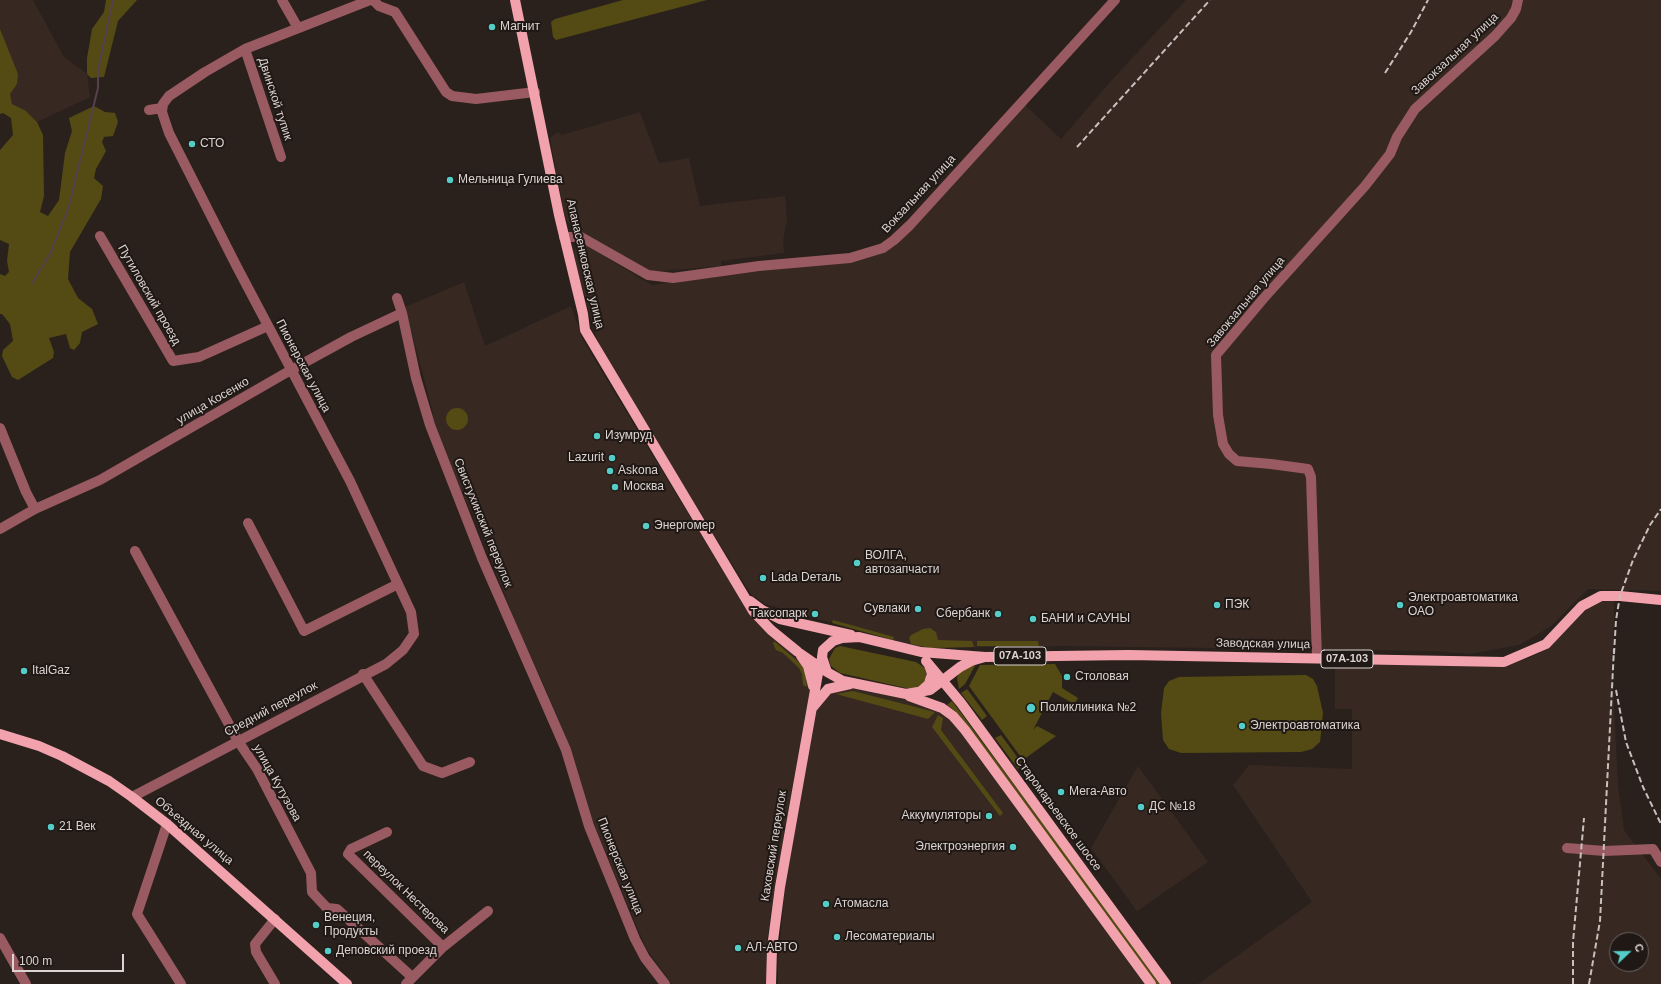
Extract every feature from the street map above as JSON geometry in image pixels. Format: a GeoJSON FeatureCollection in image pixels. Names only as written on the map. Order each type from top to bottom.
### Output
{"type":"FeatureCollection","features":[{"type":"Feature","properties":{"kind":"main road","name":"Апанасенковская улица"},"geometry":{"type":"LineString","coordinates":[[515,0],[564,237],[583,314],[584,330],[743,593]]}},
{"type":"Feature","properties":{"kind":"main road"},"geometry":{"type":"LineString","coordinates":[[743,593],[762,610],[780,619],[921,652],[985,657]]}},
{"type":"Feature","properties":{"kind":"main road"},"geometry":{"type":"LineString","coordinates":[[743,593],[761,620],[798,652],[843,681],[899,693],[918,693],[930,690],[971,660],[985,657]]}},
{"type":"Feature","properties":{"kind":"main road","name":"Заводская улица"},"geometry":{"type":"LineString","coordinates":[[985,657],[1129,654],[1504,662],[1546,644],[1582,606],[1601,596],[1620,596],[1661,600]]}},
{"type":"Feature","properties":{"kind":"main road","name":"Каховский переулок"},"geometry":{"type":"LineString","coordinates":[[771,984],[772,948],[780,887],[814,691],[823,669],[823,650],[832,641],[842,638],[859,637]]}},
{"type":"Feature","properties":{"kind":"main road","name":"Старомарьевское шоссе"},"geometry":{"type":"LineString","coordinates":[[901,648],[919,655],[944,681],[1166,984]]}},
{"type":"Feature","properties":{"kind":"main road"},"geometry":{"type":"LineString","coordinates":[[798,652],[808,666],[814,691]]}},
{"type":"Feature","properties":{"kind":"main road"},"geometry":{"type":"LineString","coordinates":[[918,693],[929,684],[930,668],[926,661]]}},
{"type":"Feature","properties":{"kind":"main road"},"geometry":{"type":"LineString","coordinates":[[955,695],[952,680],[960,667]]}},
{"type":"Feature","properties":{"kind":"main road"},"geometry":{"type":"LineString","coordinates":[[810,712],[817,701],[828,689],[854,683]]}},
{"type":"Feature","properties":{"kind":"main road","name":"Старомарьевское шоссе"},"geometry":{"type":"LineString","coordinates":[[899,693],[942,708],[957,721],[1151,984]]}},
{"type":"Feature","properties":{"kind":"main road","name":"Объездная улица"},"geometry":{"type":"LineString","coordinates":[[0,734],[39,746],[62,756],[103,778],[132,797],[167,824],[347,984]]}},
{"type":"Feature","properties":{"kind":"street"},"geometry":{"type":"LineString","coordinates":[[282,0],[298,28]]}},
{"type":"Feature","properties":{"kind":"street"},"geometry":{"type":"LineString","coordinates":[[149,110],[162,110],[169,96],[205,72],[245,49],[370,0]]}},
{"type":"Feature","properties":{"kind":"street"},"geometry":{"type":"LineString","coordinates":[[373,0],[379,6],[396,12],[446,92],[452,96],[476,99],[534,92]]}},
{"type":"Feature","properties":{"kind":"street","name":"Вокзальная улица"},"geometry":{"type":"LineString","coordinates":[[564,237],[581,237],[648,275],[673,278],[758,266],[850,258],[882,248],[894,240],[910,225],[1115,0]]}},
{"type":"Feature","properties":{"kind":"street","name":"Завокзальная улица"},"geometry":{"type":"LineString","coordinates":[[1317,658],[1311,477],[1308,469],[1237,461],[1229,454],[1223,444],[1218,415],[1216,356],[1263,299],[1365,186],[1390,154],[1397,137],[1415,109],[1495,36],[1512,18],[1518,0]]}},
{"type":"Feature","properties":{"kind":"street","name":"Двинской тупик"},"geometry":{"type":"LineString","coordinates":[[245,49],[281,157]]}},
{"type":"Feature","properties":{"kind":"street","name":"Пионерская улица"},"geometry":{"type":"LineString","coordinates":[[162,110],[169,133],[268,326],[350,481],[410,612],[414,634]]}},
{"type":"Feature","properties":{"kind":"street","name":"Путиловский проезд"},"geometry":{"type":"LineString","coordinates":[[100,236],[173,361],[199,357],[268,326]]}},
{"type":"Feature","properties":{"kind":"street","name":"Свистухинский переулок"},"geometry":{"type":"LineString","coordinates":[[397,298],[402,313],[416,378],[430,425],[482,558],[566,750]]}},
{"type":"Feature","properties":{"kind":"street","name":"улица Косенко"},"geometry":{"type":"LineString","coordinates":[[0,529],[35,510],[100,480],[291,370],[351,337],[402,313]]}},
{"type":"Feature","properties":{"kind":"street"},"geometry":{"type":"LineString","coordinates":[[0,428],[26,492],[35,510]]}},
{"type":"Feature","properties":{"kind":"street"},"geometry":{"type":"LineString","coordinates":[[248,523],[304,631],[398,584]]}},
{"type":"Feature","properties":{"kind":"street","name":"улица Кутузова"},"geometry":{"type":"LineString","coordinates":[[135,551],[238,741],[257,769],[312,873],[312,892],[327,908],[337,909],[409,981]]}},
{"type":"Feature","properties":{"kind":"street","name":"Средний переулок"},"geometry":{"type":"LineString","coordinates":[[132,797],[363,674],[386,664],[403,650],[414,634]]}},
{"type":"Feature","properties":{"kind":"street"},"geometry":{"type":"LineString","coordinates":[[363,674],[416,758],[423,766],[442,773],[470,762]]}},
{"type":"Feature","properties":{"kind":"street","name":"Пионерская улица"},"geometry":{"type":"LineString","coordinates":[[566,750],[589,826],[635,939],[645,958],[665,984]]}},
{"type":"Feature","properties":{"kind":"street"},"geometry":{"type":"LineString","coordinates":[[167,824],[137,914],[181,984]]}},
{"type":"Feature","properties":{"kind":"street","name":"переулок Нестерова"},"geometry":{"type":"LineString","coordinates":[[387,832],[351,849],[348,854],[444,947]]}},
{"type":"Feature","properties":{"kind":"street"},"geometry":{"type":"LineString","coordinates":[[1567,848],[1604,851],[1652,849],[1661,862]]}},
{"type":"Feature","properties":{"kind":"street"},"geometry":{"type":"LineString","coordinates":[[409,981],[444,947],[488,911]]}},
{"type":"Feature","properties":{"kind":"street"},"geometry":{"type":"LineString","coordinates":[[275,919],[255,944],[256,952],[275,984]]}},
{"type":"Feature","properties":{"kind":"street"},"geometry":{"type":"LineString","coordinates":[[0,938],[26,984]]}},
{"type":"Feature","properties":{"kind":"shaded area"},"geometry":{"type":"Polygon","coordinates":[[[0,0],[33,0],[64,57],[87,74],[90,97],[37,122],[26,111],[12,104],[10,94],[17,84],[0,29],[0,0]]]}},
{"type":"Feature","properties":{"kind":"shaded area"},"geometry":{"type":"Polygon","coordinates":[[[106,0],[137,0],[118,21],[104,77],[91,78],[87,74],[87,58],[92,29],[104,12],[106,0]]]}},
{"type":"Feature","properties":{"kind":"shaded area"},"geometry":{"type":"Polygon","coordinates":[[[623,0],[707,0],[556,40],[553,37],[551,22],[555,19],[623,0]]]}},
{"type":"Feature","properties":{"kind":"shaded area"},"geometry":{"type":"Polygon","coordinates":[[[1186,0],[1661,0],[1661,591],[1588,589],[1550,627],[1519,645],[1470,654],[1434,651],[1063,646],[922,648],[765,604],[751,594],[601,354],[572,251],[583,244],[652,285],[865,258],[878,255],[895,245],[1024,104],[1061,139],[1111,81],[1186,0]]]}},
{"type":"Feature","properties":{"kind":"shaded area"},"geometry":{"type":"Polygon","coordinates":[[[0,29],[18,74],[17,84],[10,94],[12,104],[26,111],[37,122],[43,135],[44,196],[40,212],[48,216],[59,200],[65,153],[72,131],[69,118],[94,106],[105,112],[115,113],[118,122],[113,136],[104,137],[102,142],[106,151],[96,169],[94,178],[103,186],[101,199],[70,252],[68,279],[78,298],[92,309],[98,324],[82,332],[80,343],[74,350],[70,348],[66,334],[49,338],[54,352],[53,358],[18,380],[12,377],[2,356],[3,350],[13,341],[10,324],[2,314],[0,314],[0,274],[5,276],[9,272],[7,261],[9,244],[0,240],[0,150],[13,135],[11,118],[3,113],[0,114],[0,29]]]}},
{"type":"Feature","properties":{"kind":"shaded area"},"geometry":{"type":"Polygon","coordinates":[[[640,112],[659,163],[689,158],[700,206],[785,196],[787,219],[783,241],[784,253],[721,261],[721,266],[648,272],[573,227],[565,219],[550,138],[558,132],[562,135],[640,112]]]}},
{"type":"Feature","properties":{"kind":"shaded area"},"geometry":{"type":"Polygon","coordinates":[[[464,282],[485,346],[571,306],[583,340],[749,614],[802,664],[810,689],[776,879],[766,947],[766,984],[672,984],[646,948],[593,822],[576,765],[565,735],[543,683],[523,642],[478,525],[458,484],[431,417],[433,413],[405,307],[464,282]]]}},
{"type":"Feature","properties":{"kind":"shaded area"},"geometry":{"type":"Polygon","coordinates":[[[457,408],[465,411],[468,419],[465,427],[457,430],[449,427],[446,419],[449,411],[457,408]]]}},
{"type":"Feature","properties":{"kind":"shaded area"},"geometry":{"type":"Polygon","coordinates":[[[1602,600],[1614,600],[1613,684],[1618,785],[1624,830],[1661,879],[1661,984],[1198,984],[1312,902],[1233,785],[1249,765],[1352,769],[1352,709],[1335,709],[1335,663],[1505,667],[1538,654],[1551,645],[1584,610],[1602,600]]]}},
{"type":"Feature","properties":{"kind":"shaded area"},"geometry":{"type":"Polygon","coordinates":[[[833,620],[894,637],[893,640],[832,623],[833,620]]]}},
{"type":"Feature","properties":{"kind":"shaded area"},"geometry":{"type":"Polygon","coordinates":[[[930,628],[936,632],[938,640],[972,641],[974,647],[930,648],[911,644],[909,638],[911,635],[923,629],[930,628]]]}},
{"type":"Feature","properties":{"kind":"shaded area"},"geometry":{"type":"Polygon","coordinates":[[[774,641],[801,664],[805,670],[807,687],[803,685],[802,674],[799,668],[783,653],[776,650],[773,644],[774,641]]]}},
{"type":"Feature","properties":{"kind":"shaded area"},"geometry":{"type":"Polygon","coordinates":[[[977,641],[1038,641],[1039,646],[977,646],[977,641]]]}},
{"type":"Feature","properties":{"kind":"shaded area"},"geometry":{"type":"Polygon","coordinates":[[[840,646],[916,662],[925,668],[927,679],[922,687],[910,689],[840,673],[831,666],[829,659],[835,648],[840,646]]]}},
{"type":"Feature","properties":{"kind":"shaded area"},"geometry":{"type":"Polygon","coordinates":[[[976,664],[965,684],[959,689],[957,678],[960,671],[976,664]]]}},
{"type":"Feature","properties":{"kind":"shaded area"},"geometry":{"type":"Polygon","coordinates":[[[1055,664],[1062,676],[1062,688],[1078,698],[1074,704],[1053,692],[1033,730],[1037,726],[1056,736],[1023,760],[969,686],[980,665],[1055,664]]]}},
{"type":"Feature","properties":{"kind":"shaded area","name":"Электроавтоматика"},"geometry":{"type":"Polygon","coordinates":[[[1306,675],[1313,679],[1317,686],[1323,713],[1320,742],[1312,749],[1301,752],[1181,753],[1169,749],[1163,740],[1161,713],[1164,688],[1169,681],[1179,677],[1306,675]]]}},
{"type":"Feature","properties":{"kind":"shaded area"},"geometry":{"type":"Polygon","coordinates":[[[855,687],[899,697],[940,711],[949,717],[1147,984],[778,984],[778,962],[786,879],[814,713],[830,692],[855,687]]]}},
{"type":"Feature","properties":{"kind":"shaded area"},"geometry":{"type":"Polygon","coordinates":[[[967,689],[987,716],[982,720],[961,693],[967,689]]]}},
{"type":"Feature","properties":{"kind":"shaded area"},"geometry":{"type":"Polygon","coordinates":[[[853,691],[935,712],[928,719],[836,694],[853,691]]]}},
{"type":"Feature","properties":{"kind":"shaded area"},"geometry":{"type":"Polygon","coordinates":[[[952,701],[1162,984],[1155,984],[955,711],[947,705],[952,701]]]}},
{"type":"Feature","properties":{"kind":"shaded area"},"geometry":{"type":"Polygon","coordinates":[[[938,715],[943,718],[941,730],[1003,813],[1000,816],[932,727],[938,715]]]}},
{"type":"Feature","properties":{"kind":"shaded area"},"geometry":{"type":"Polygon","coordinates":[[[1001,735],[1023,765],[1018,769],[995,738],[1001,735]]]}},
{"type":"Feature","properties":{"kind":"shaded area","name":"ДС №18"},"geometry":{"type":"Polygon","coordinates":[[[1138,766],[1208,862],[1137,911],[1091,848],[1138,766]]]}},
{"type":"Feature","properties":{"kind":"waterway"},"geometry":{"type":"LineString","coordinates":[[32,283],[50,254],[68,209],[98,88],[98,70],[113,0]]}},
{"type":"Feature","properties":{"kind":"railway"},"geometry":{"type":"LineString","coordinates":[[1077,147],[1210,0]]}},
{"type":"Feature","properties":{"kind":"railway"},"geometry":{"type":"LineString","coordinates":[[1385,73],[1411,32],[1428,0]]}},
{"type":"Feature","properties":{"kind":"railway"},"geometry":{"type":"LineString","coordinates":[[1614,654],[1616,620],[1620,596],[1633,560],[1650,525],[1661,509]]}},
{"type":"Feature","properties":{"kind":"railway"},"geometry":{"type":"LineString","coordinates":[[1589,984],[1600,921],[1614,649]]}},
{"type":"Feature","properties":{"kind":"railway"},"geometry":{"type":"LineString","coordinates":[[1616,690],[1626,742],[1643,787],[1661,824]]}},
{"type":"Feature","properties":{"kind":"railway"},"geometry":{"type":"LineString","coordinates":[[1573,984],[1573,942],[1584,818]]}},
{"type":"Feature","properties":{"kind":"place","name":"Магнит"},"geometry":{"type":"Point","coordinates":[492,27]}},
{"type":"Feature","properties":{"kind":"place","name":"СТО"},"geometry":{"type":"Point","coordinates":[192,144]}},
{"type":"Feature","properties":{"kind":"place","name":"Мельница Гулиева"},"geometry":{"type":"Point","coordinates":[450,180]}},
{"type":"Feature","properties":{"kind":"place","name":"Изумруд"},"geometry":{"type":"Point","coordinates":[597,436]}},
{"type":"Feature","properties":{"kind":"place","name":"Lazurit"},"geometry":{"type":"Point","coordinates":[612,458]}},
{"type":"Feature","properties":{"kind":"place","name":"Askona"},"geometry":{"type":"Point","coordinates":[610,471]}},
{"type":"Feature","properties":{"kind":"place","name":"Москва"},"geometry":{"type":"Point","coordinates":[615,487]}},
{"type":"Feature","properties":{"kind":"place","name":"Энергомер"},"geometry":{"type":"Point","coordinates":[646,526]}},
{"type":"Feature","properties":{"kind":"place","name":"ВОЛГА, автозапчасти"},"geometry":{"type":"Point","coordinates":[857,563]}},
{"type":"Feature","properties":{"kind":"place","name":"Lada Dеталь"},"geometry":{"type":"Point","coordinates":[763,578]}},
{"type":"Feature","properties":{"kind":"place","name":"ПЭК"},"geometry":{"type":"Point","coordinates":[1217,605]}},
{"type":"Feature","properties":{"kind":"place","name":"Электроавтоматика ОАО"},"geometry":{"type":"Point","coordinates":[1400,605]}},
{"type":"Feature","properties":{"kind":"place","name":"Сувлаки"},"geometry":{"type":"Point","coordinates":[918,609]}},
{"type":"Feature","properties":{"kind":"place","name":"Таксопарк"},"geometry":{"type":"Point","coordinates":[815,614]}},
{"type":"Feature","properties":{"kind":"place","name":"Сбербанк"},"geometry":{"type":"Point","coordinates":[998,614]}},
{"type":"Feature","properties":{"kind":"place","name":"БАНИ и САУНЫ"},"geometry":{"type":"Point","coordinates":[1033,619]}},
{"type":"Feature","properties":{"kind":"place","name":"ItalGaz"},"geometry":{"type":"Point","coordinates":[24,671]}},
{"type":"Feature","properties":{"kind":"place","name":"Столовая"},"geometry":{"type":"Point","coordinates":[1067,677]}},
{"type":"Feature","properties":{"kind":"place","name":"Поликлиника №2"},"geometry":{"type":"Point","coordinates":[1031,708]}},
{"type":"Feature","properties":{"kind":"place","name":"Электроавтоматика"},"geometry":{"type":"Point","coordinates":[1242,726]}},
{"type":"Feature","properties":{"kind":"place","name":"Мега-Авто"},"geometry":{"type":"Point","coordinates":[1061,792]}},
{"type":"Feature","properties":{"kind":"place","name":"ДС №18"},"geometry":{"type":"Point","coordinates":[1141,807]}},
{"type":"Feature","properties":{"kind":"place","name":"Аккумуляторы"},"geometry":{"type":"Point","coordinates":[989,816]}},
{"type":"Feature","properties":{"kind":"place","name":"21 Век"},"geometry":{"type":"Point","coordinates":[51,827]}},
{"type":"Feature","properties":{"kind":"place","name":"Электроэнергия"},"geometry":{"type":"Point","coordinates":[1013,847]}},
{"type":"Feature","properties":{"kind":"place","name":"Атомасла"},"geometry":{"type":"Point","coordinates":[826,904]}},
{"type":"Feature","properties":{"kind":"place","name":"Венеция, Продукты"},"geometry":{"type":"Point","coordinates":[316,925]}},
{"type":"Feature","properties":{"kind":"place","name":"Лесоматериалы"},"geometry":{"type":"Point","coordinates":[837,937]}},
{"type":"Feature","properties":{"kind":"place","name":"АЛ-АВТО"},"geometry":{"type":"Point","coordinates":[738,948]}},
{"type":"Feature","properties":{"kind":"place","name":"Деповский проезд"},"geometry":{"type":"Point","coordinates":[328,951]}}]}
